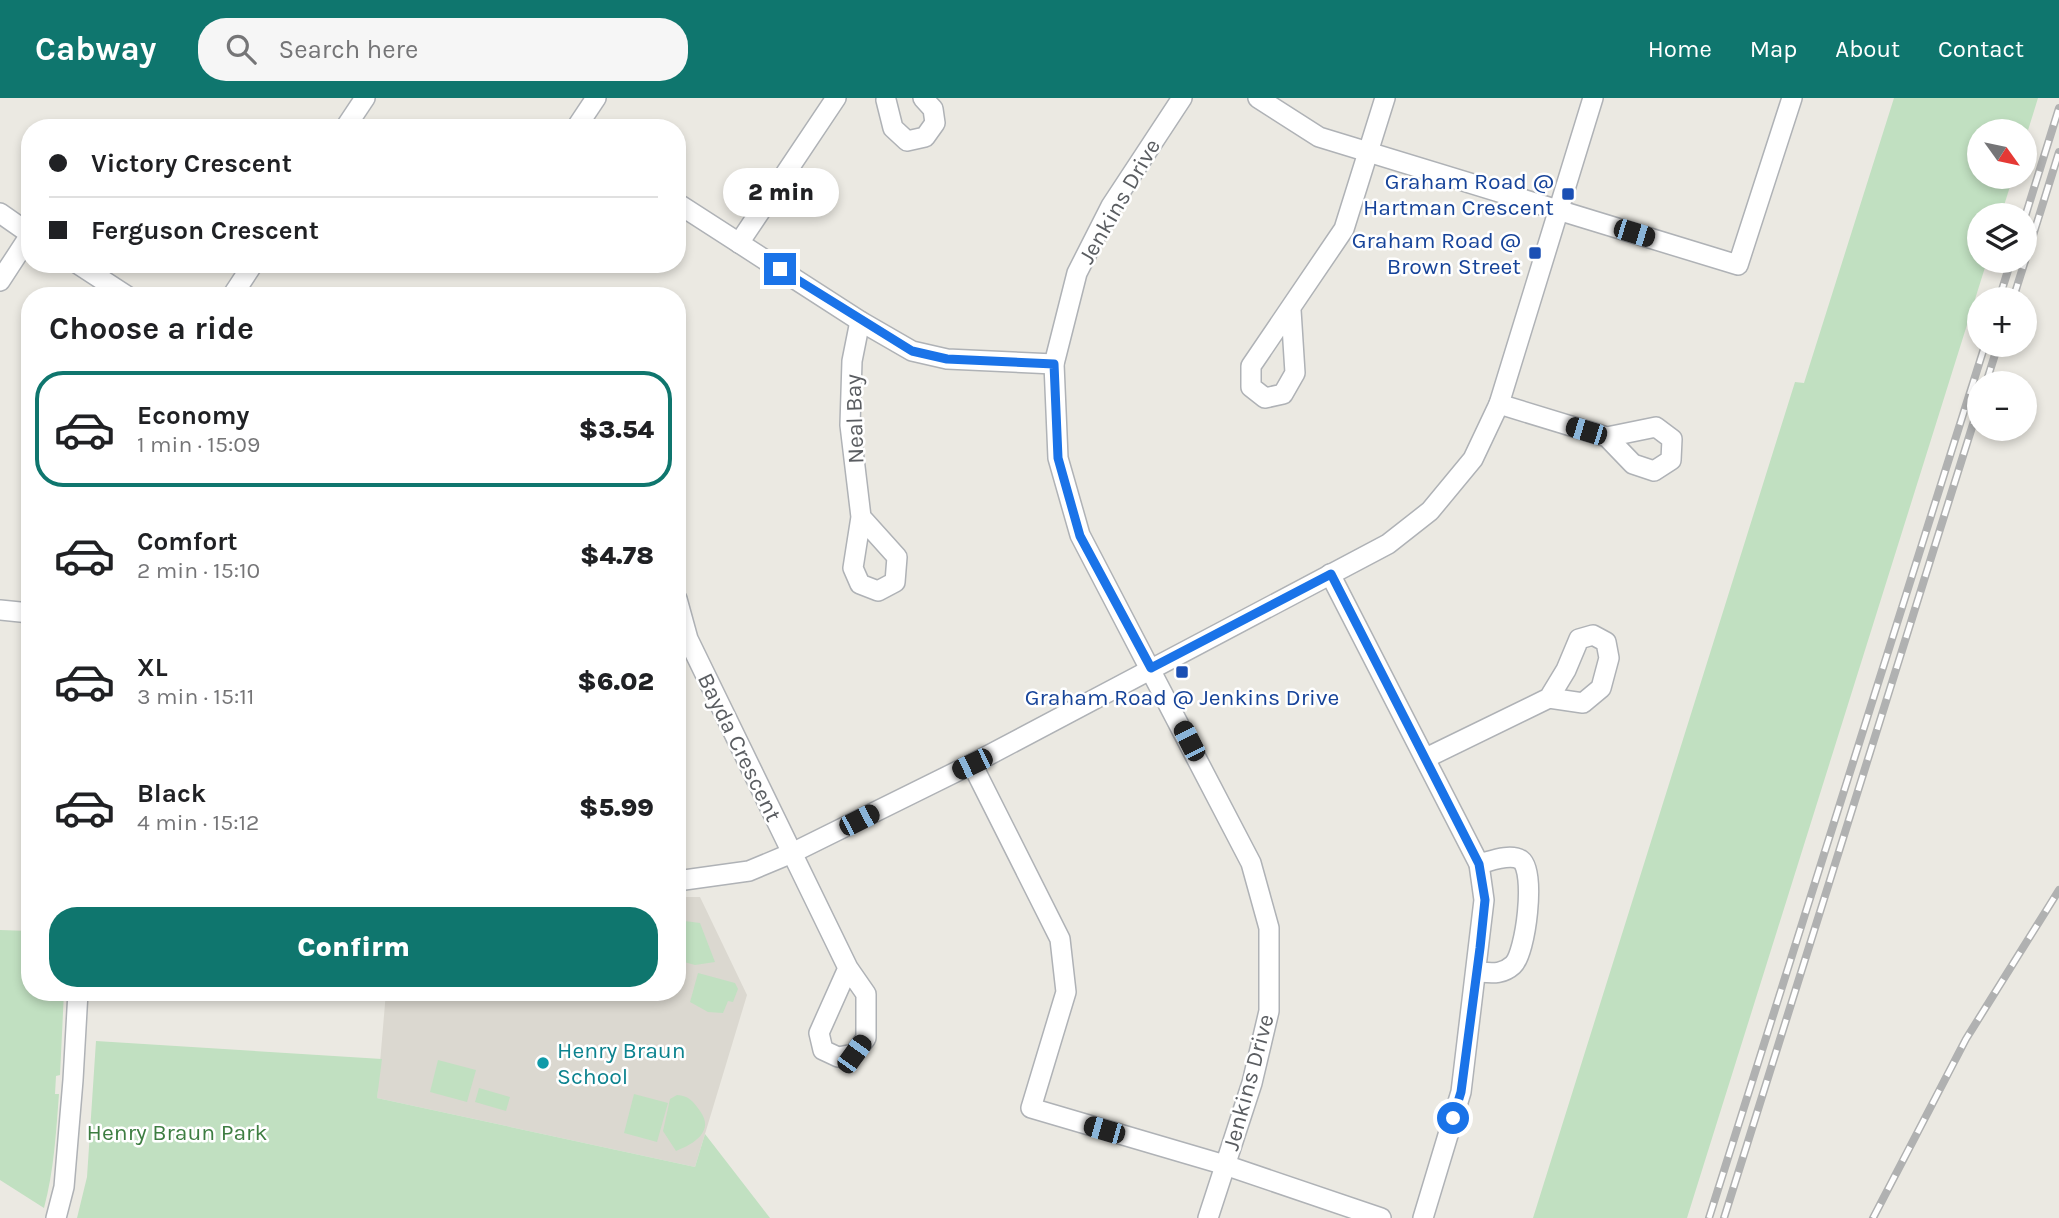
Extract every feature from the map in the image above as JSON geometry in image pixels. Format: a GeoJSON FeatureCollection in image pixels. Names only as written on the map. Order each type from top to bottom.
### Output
{"type":"FeatureCollection","features":[{"type":"Feature","properties":{"kind":"street"},"geometry":{"type":"LineString","coordinates":[[351,119],[365,98]]}},
{"type":"Feature","properties":{"kind":"street"},"geometry":{"type":"LineString","coordinates":[[582,119],[596,98]]}},
{"type":"Feature","properties":{"kind":"street"},"geometry":{"type":"LineString","coordinates":[[740,243],[836,98]]}},
{"type":"Feature","properties":{"kind":"street"},"geometry":{"type":"LineString","coordinates":[[891,99],[893,128],[907,141],[925,137],[935,123],[933,108],[923,98]]}},
{"type":"Feature","properties":{"kind":"street","name":"Jenkins Drive"},"geometry":{"type":"LineString","coordinates":[[1182,98],[1111,206],[1077,272],[1054,364],[1058,458],[1080,536],[1251,863],[1269,928],[1269,1011],[1252,1083],[1208,1218]]}},
{"type":"Feature","properties":{"kind":"street"},"geometry":{"type":"LineString","coordinates":[[1258,98],[1319,137],[1738,265],[1792,98]]}},
{"type":"Feature","properties":{"kind":"street"},"geometry":{"type":"LineString","coordinates":[[1291,310],[1344,229],[1385,98]]}},
{"type":"Feature","properties":{"kind":"street"},"geometry":{"type":"LineString","coordinates":[[686,882],[749,871],[792,853],[972,764],[1388,544],[1430,511],[1473,459],[1499,404],[1593,98]]}},
{"type":"Feature","properties":{"kind":"street"},"geometry":{"type":"LineString","coordinates":[[686,210],[860,321],[912,351],[947,359],[1054,364]]}},
{"type":"Feature","properties":{"kind":"street"},"geometry":{"type":"LineString","coordinates":[[0,213],[21,228]]}},
{"type":"Feature","properties":{"kind":"street"},"geometry":{"type":"LineString","coordinates":[[0,282],[21,248]]}},
{"type":"Feature","properties":{"kind":"street"},"geometry":{"type":"LineString","coordinates":[[92,273],[113,287]]}},
{"type":"Feature","properties":{"kind":"street","name":"Neal Bay"},"geometry":{"type":"LineString","coordinates":[[860,321],[852,361],[850,425],[861,517]]}},
{"type":"Feature","properties":{"kind":"street"},"geometry":{"type":"LineString","coordinates":[[1499,404],[1608,437]]}},
{"type":"Feature","properties":{"kind":"street"},"geometry":{"type":"LineString","coordinates":[[1331,574],[1479,864],[1485,900],[1461,1092],[1423,1218]]}},
{"type":"Feature","properties":{"kind":"street"},"geometry":{"type":"LineString","coordinates":[[0,610],[21,612]]}},
{"type":"Feature","properties":{"kind":"street","name":"Bayda Crescent"},"geometry":{"type":"LineString","coordinates":[[686,632],[848,968]]}},
{"type":"Feature","properties":{"kind":"street"},"geometry":{"type":"LineString","coordinates":[[1426,758],[1549,698]]}},
{"type":"Feature","properties":{"kind":"street"},"geometry":{"type":"LineString","coordinates":[[972,764],[1060,939],[1066,992],[1031,1108],[1225,1165],[1381,1218]]}},
{"type":"Feature","properties":{"kind":"street"},"geometry":{"type":"LineString","coordinates":[[1477,972],[1500,973],[1516,963],[1523,940],[1529,899],[1527,869],[1522,861],[1511,857],[1479,864]]}},
{"type":"Feature","properties":{"kind":"street"},"geometry":{"type":"LineString","coordinates":[[56,1218],[64,1187],[77,1001]]}},
{"type":"Feature","properties":{"kind":"shaded area"},"geometry":{"type":"Polygon","coordinates":[[[686,897],[700,897],[747,995],[695,1167],[377,1098],[385,1001],[686,1001],[686,897]]]}},
{"type":"Feature","properties":{"kind":"green space"},"geometry":{"type":"Polygon","coordinates":[[[1894,98],[2038,98],[2032,119],[1967,119],[1967,189],[2009,189],[2005,203],[1967,203],[1967,273],[1983,273],[1979,287],[1967,287],[1967,325],[1687,1218],[1533,1218],[1795,382],[1804,383],[1894,98]]]}},
{"type":"Feature","properties":{"kind":"green space"},"geometry":{"type":"Polygon","coordinates":[[[686,921],[700,923],[715,962],[695,965],[686,962],[686,921]]]}},
{"type":"Feature","properties":{"kind":"green space"},"geometry":{"type":"Polygon","coordinates":[[[0,930],[21,931],[21,1001],[64,1001],[60,1075],[56,1076],[55,1094],[59,1094],[56,1137],[44,1208],[0,1180],[0,930]]]}},
{"type":"Feature","properties":{"kind":"green space"},"geometry":{"type":"Polygon","coordinates":[[[698,973],[735,983],[738,989],[733,1002],[728,1001],[723,1013],[708,1012],[690,1002],[698,973]]]}},
{"type":"Feature","properties":{"kind":"green space","name":"Henry Braun Park"},"geometry":{"type":"Polygon","coordinates":[[[96,1041],[382,1059],[377,1098],[695,1167],[705,1134],[770,1218],[77,1218],[87,1177],[96,1041]]]}},
{"type":"Feature","properties":{"kind":"green space"},"geometry":{"type":"Polygon","coordinates":[[[438,1060],[476,1070],[467,1102],[430,1092],[438,1060]]]}},
{"type":"Feature","properties":{"kind":"green space"},"geometry":{"type":"Polygon","coordinates":[[[479,1088],[510,1097],[506,1111],[475,1102],[479,1088]]]}},
{"type":"Feature","properties":{"kind":"green space"},"geometry":{"type":"Polygon","coordinates":[[[634,1094],[668,1103],[657,1142],[624,1133],[634,1094]]]}},
{"type":"Feature","properties":{"kind":"green space"},"geometry":{"type":"Polygon","coordinates":[[[677,1095],[693,1102],[704,1118],[705,1125],[704,1131],[695,1141],[676,1151],[663,1131],[670,1099],[677,1095]]]}},
{"type":"Feature","properties":{"kind":"railway"},"geometry":{"type":"LineString","coordinates":[[2029,203],[2059,108]]}},
{"type":"Feature","properties":{"kind":"railway"},"geometry":{"type":"LineString","coordinates":[[2037,223],[2059,152]]}},
{"type":"Feature","properties":{"kind":"railway"},"geometry":{"type":"LineString","coordinates":[[2003,287],[2007,273]]}},
{"type":"Feature","properties":{"kind":"railway"},"geometry":{"type":"LineString","coordinates":[[2017,287],[2021,273]]}},
{"type":"Feature","properties":{"kind":"railway"},"geometry":{"type":"LineString","coordinates":[[1709,1218],[1981,357]]}},
{"type":"Feature","properties":{"kind":"railway"},"geometry":{"type":"LineString","coordinates":[[1990,371],[1994,357]]}},
{"type":"Feature","properties":{"kind":"railway"},"geometry":{"type":"LineString","coordinates":[[1724,1218],[1968,441]]}},
{"type":"Feature","properties":{"kind":"railway"},"geometry":{"type":"LineString","coordinates":[[1873,1218],[1966,1039],[2059,890]]}},
{"type":"Feature","properties":{"kind":"place","name":"Graham Road @ Hartman Crescent"},"geometry":{"type":"Point","coordinates":[1568,194]}},
{"type":"Feature","properties":{"kind":"place","name":"Graham Road @ Brown Street"},"geometry":{"type":"Point","coordinates":[1535,253]}},
{"type":"Feature","properties":{"kind":"place","name":"Graham Road @ Jenkins Drive"},"geometry":{"type":"Point","coordinates":[1182,672]}},
{"type":"Feature","properties":{"kind":"place","name":"Henry Braun School"},"geometry":{"type":"Point","coordinates":[543,1063]}},
{"type":"Feature","properties":{"kind":"route"},"geometry":{"type":"LineString","coordinates":[[780,269],[912,351],[947,359],[1054,364],[1058,458],[1080,536],[1151,668],[1331,574],[1479,864],[1485,900],[1461,1092],[1453,1118]]}}]}
